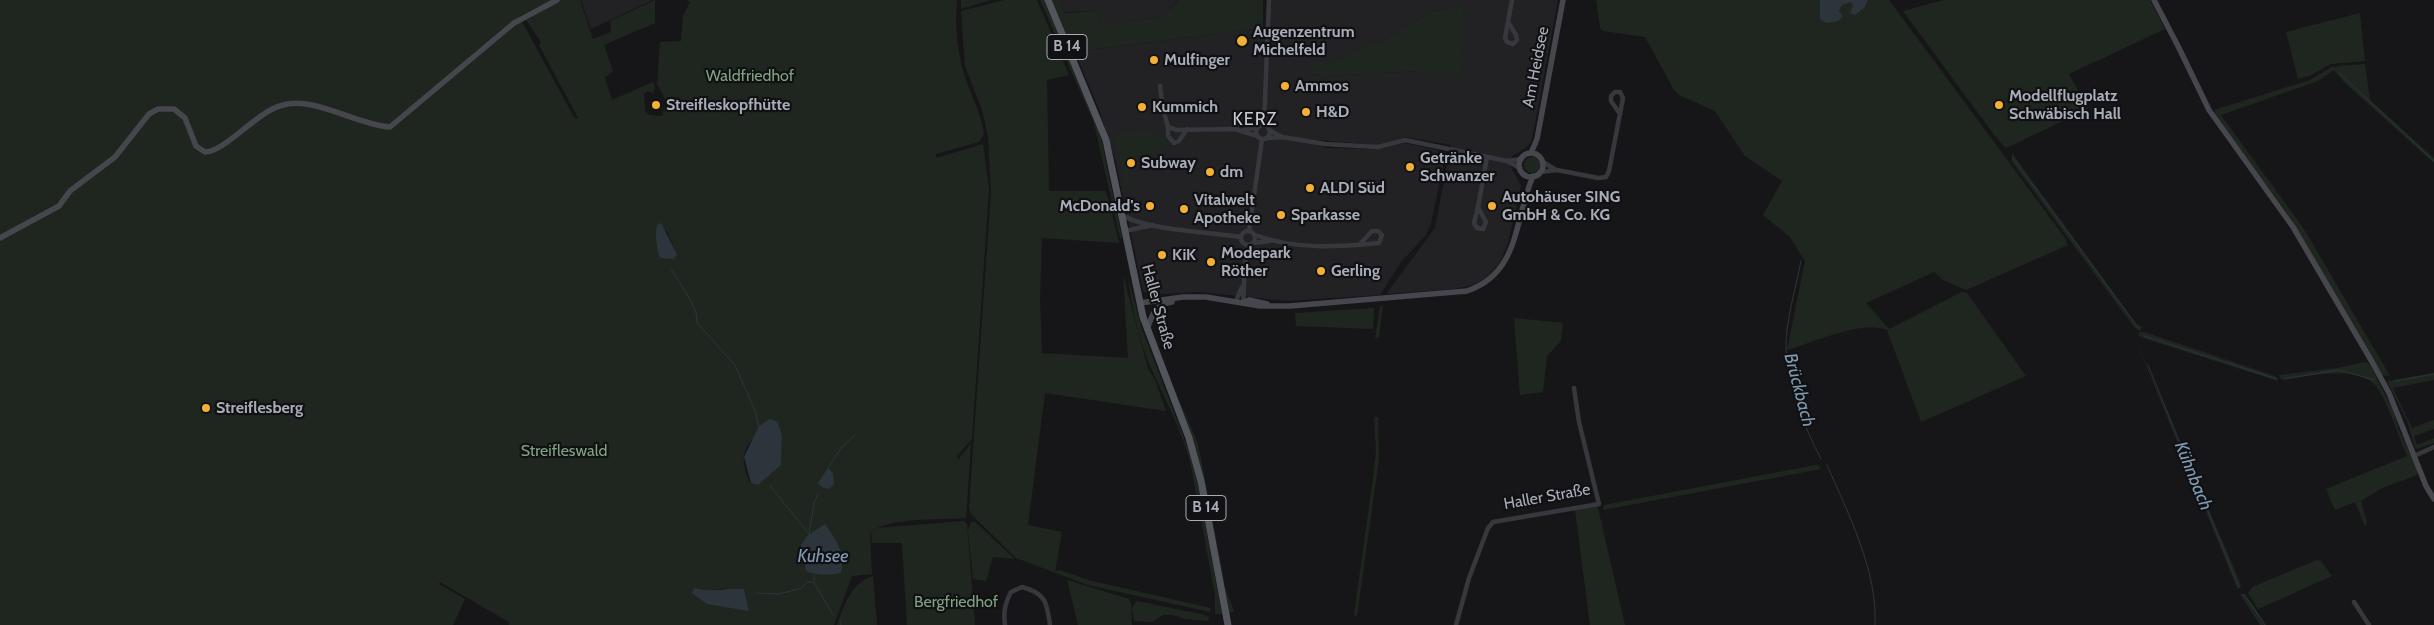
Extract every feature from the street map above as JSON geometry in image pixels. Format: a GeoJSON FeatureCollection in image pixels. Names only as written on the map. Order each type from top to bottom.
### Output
{"type":"FeatureCollection","features":[{"type":"Feature","properties":{"kind":"main road","name":"Haller Straße"},"geometry":{"type":"LineString","coordinates":[[1048,0],[1106,140],[1140,304],[1147,329],[1189,438],[1199,473],[1228,625]]}},
{"type":"Feature","properties":{"kind":"street"},"geometry":{"type":"LineString","coordinates":[[0,238],[59,206],[70,191],[116,157],[150,114],[158,109],[174,109],[185,118],[196,146],[205,152],[216,150],[260,115],[283,104],[294,103],[319,108],[373,126],[390,127],[521,17],[557,0]]}},
{"type":"Feature","properties":{"kind":"street"},"geometry":{"type":"LineString","coordinates":[[1264,126],[1269,0]]}},
{"type":"Feature","properties":{"kind":"street"},"geometry":{"type":"LineString","coordinates":[[1508,22],[1512,0]]}},
{"type":"Feature","properties":{"kind":"street","name":"Am Heidsee"},"geometry":{"type":"LineString","coordinates":[[1538,156],[1537,140],[1563,0]]}},
{"type":"Feature","properties":{"kind":"street"},"geometry":{"type":"LineString","coordinates":[[2154,0],[2208,110],[2305,246],[2389,393],[2414,456],[2434,499]]}},
{"type":"Feature","properties":{"kind":"street"},"geometry":{"type":"LineString","coordinates":[[1160,86],[1169,139],[1174,143],[1179,141],[1187,130]]}},
{"type":"Feature","properties":{"kind":"street"},"geometry":{"type":"LineString","coordinates":[[1140,304],[1183,297],[1206,297],[1243,302],[1249,300],[1290,306],[1459,293],[1474,289],[1492,278],[1508,257],[1526,190],[1533,176],[1540,172],[1557,170],[1598,178],[1606,177],[1609,171],[1620,114]]}},
{"type":"Feature","properties":{"kind":"street"},"geometry":{"type":"LineString","coordinates":[[1168,127],[1177,130],[1222,128],[1244,130],[1264,126]]}},
{"type":"Feature","properties":{"kind":"street"},"geometry":{"type":"LineString","coordinates":[[1264,126],[1282,137]]}},
{"type":"Feature","properties":{"kind":"street"},"geometry":{"type":"LineString","coordinates":[[1257,136],[1258,128]]}},
{"type":"Feature","properties":{"kind":"street"},"geometry":{"type":"LineString","coordinates":[[1244,130],[1264,138],[1282,137],[1325,144],[1378,147],[1405,140],[1508,161],[1522,159],[1531,153],[1557,170]]}},
{"type":"Feature","properties":{"kind":"street"},"geometry":{"type":"LineString","coordinates":[[1249,231],[1264,138],[1269,130]]}},
{"type":"Feature","properties":{"kind":"street","name":"Am Heidsee"},"geometry":{"type":"LineString","coordinates":[[1531,153],[1537,140]]}},
{"type":"Feature","properties":{"kind":"street"},"geometry":{"type":"LineString","coordinates":[[1478,207],[1487,157]]}},
{"type":"Feature","properties":{"kind":"street"},"geometry":{"type":"LineString","coordinates":[[1520,168],[1522,159]]}},
{"type":"Feature","properties":{"kind":"street"},"geometry":{"type":"LineString","coordinates":[[1508,161],[1520,168],[1526,175],[1526,190]]}},
{"type":"Feature","properties":{"kind":"street"},"geometry":{"type":"LineString","coordinates":[[1540,172],[1543,162]]}},
{"type":"Feature","properties":{"kind":"street"},"geometry":{"type":"LineString","coordinates":[[1526,175],[1533,176]]}},
{"type":"Feature","properties":{"kind":"street"},"geometry":{"type":"LineString","coordinates":[[1122,215],[1133,220],[1154,224],[1242,237],[1250,244]]}},
{"type":"Feature","properties":{"kind":"street"},"geometry":{"type":"LineString","coordinates":[[1125,231],[1154,224]]}},
{"type":"Feature","properties":{"kind":"street"},"geometry":{"type":"LineString","coordinates":[[1249,231],[1268,240],[1298,246],[1379,243],[1382,235],[1378,231],[1372,231],[1361,243]]}},
{"type":"Feature","properties":{"kind":"street"},"geometry":{"type":"LineString","coordinates":[[1242,237],[1244,232],[1249,231]]}},
{"type":"Feature","properties":{"kind":"street"},"geometry":{"type":"LineString","coordinates":[[1243,302],[1242,286],[1247,252],[1255,235]]}},
{"type":"Feature","properties":{"kind":"street"},"geometry":{"type":"LineString","coordinates":[[1250,244],[1268,240]]}},
{"type":"Feature","properties":{"kind":"street"},"geometry":{"type":"LineString","coordinates":[[1236,301],[1242,286]]}},
{"type":"Feature","properties":{"kind":"street"},"geometry":{"type":"LineString","coordinates":[[1147,329],[1152,312],[1159,306],[1206,297]]}},
{"type":"Feature","properties":{"kind":"street","name":"Haller Straße"},"geometry":{"type":"LineString","coordinates":[[1456,625],[1469,578],[1488,528],[1493,522],[1599,504],[1578,422],[1574,388]]}},
{"type":"Feature","properties":{"kind":"street"},"geometry":{"type":"LineString","coordinates":[[2414,456],[2434,447]]}},
{"type":"Feature","properties":{"kind":"street"},"geometry":{"type":"LineString","coordinates":[[1005,625],[1004,608],[1011,592],[1016,588],[1029,589],[1039,593],[1045,600],[1050,625]]}},
{"type":"Feature","properties":{"kind":"street"},"geometry":{"type":"LineString","coordinates":[[2354,602],[2369,625]]}},
{"type":"Feature","properties":{"kind":"shaded area"},"geometry":{"type":"Polygon","coordinates":[[[581,0],[653,0],[591,29],[581,0]]]}},
{"type":"Feature","properties":{"kind":"shaded area"},"geometry":{"type":"Polygon","coordinates":[[[1059,0],[1178,0],[1161,17],[1100,25],[1099,11],[1065,12],[1059,0]]]}},
{"type":"Feature","properties":{"kind":"shaded area"},"geometry":{"type":"Polygon","coordinates":[[[1269,0],[1558,0],[1532,139],[1528,146],[1512,156],[1510,165],[1521,186],[1508,243],[1499,264],[1486,278],[1473,285],[1453,289],[1386,294],[1435,228],[1451,145],[1406,137],[1376,145],[1318,140],[1317,145],[1326,148],[1381,149],[1404,143],[1446,152],[1431,223],[1426,235],[1401,262],[1380,295],[1287,301],[1199,292],[1150,295],[1143,291],[1115,159],[1100,112],[1075,52],[1269,27],[1269,0]],[[1464,6],[1433,11],[1375,45],[1364,45],[1332,62],[1312,62],[1311,74],[1324,76],[1421,71],[1462,32],[1464,6]]]}},
{"type":"Feature","properties":{"kind":"green space"},"geometry":{"type":"Polygon","coordinates":[[[0,0],[553,0],[519,16],[575,119],[578,118],[539,45],[541,42],[526,20],[558,0],[580,0],[593,39],[611,32],[610,21],[655,0],[655,23],[604,45],[613,71],[605,77],[612,100],[653,82],[655,87],[653,93],[648,91],[644,94],[645,111],[649,115],[662,116],[666,101],[657,84],[660,42],[681,41],[683,16],[690,2],[687,0],[957,0],[956,32],[959,53],[984,134],[979,142],[936,154],[936,158],[983,144],[989,189],[972,439],[957,456],[958,460],[971,443],[966,518],[929,519],[888,524],[870,533],[872,574],[852,576],[834,625],[509,625],[509,622],[440,582],[439,584],[465,599],[453,625],[0,625],[0,0]],[[656,230],[657,251],[677,254],[667,231],[656,230]],[[778,423],[760,434],[748,446],[744,461],[750,483],[758,485],[781,465],[782,436],[778,423]],[[694,588],[707,604],[725,588],[708,592],[694,588]]]}},
{"type":"Feature","properties":{"kind":"green space"},"geometry":{"type":"Polygon","coordinates":[[[961,0],[991,0],[961,9],[961,0]]]}},
{"type":"Feature","properties":{"kind":"green space"},"geometry":{"type":"Polygon","coordinates":[[[1004,0],[1037,0],[1069,75],[1047,80],[1049,191],[1105,191],[1119,243],[1042,238],[1040,299],[1042,353],[1128,358],[1123,275],[1148,369],[1155,380],[1166,411],[1045,393],[1028,525],[1062,532],[1055,572],[1059,570],[1092,581],[1211,608],[1210,612],[1088,585],[1016,558],[971,514],[969,508],[991,192],[988,136],[982,110],[965,66],[961,11],[1004,0]]]}},
{"type":"Feature","properties":{"kind":"green space"},"geometry":{"type":"Polygon","coordinates":[[[1040,0],[1044,0],[1098,124],[1122,238],[1120,238],[1094,123],[1040,0]]]}},
{"type":"Feature","properties":{"kind":"green space"},"geometry":{"type":"Polygon","coordinates":[[[1051,0],[1059,0],[1065,13],[1099,11],[1100,25],[1161,17],[1179,0],[1263,0],[1263,28],[1073,52],[1051,0]]]}},
{"type":"Feature","properties":{"kind":"green space"},"geometry":{"type":"Polygon","coordinates":[[[1596,0],[1820,0],[1820,18],[1843,16],[1839,11],[1842,5],[1851,1],[1853,6],[1865,7],[1868,0],[1889,0],[2065,238],[2068,245],[1966,290],[1943,280],[1934,272],[1866,303],[1889,329],[1962,292],[1967,293],[2026,376],[1921,422],[1887,330],[1877,327],[1851,330],[1787,350],[1805,261],[1790,237],[1763,215],[1782,181],[1745,156],[1715,111],[1681,96],[1674,90],[1645,37],[1603,31],[1600,28],[1596,0]]]}},
{"type":"Feature","properties":{"kind":"green space"},"geometry":{"type":"Polygon","coordinates":[[[1944,0],[2150,0],[2165,29],[2069,74],[2088,109],[2006,148],[1995,136],[1903,11],[1944,0]]]}},
{"type":"Feature","properties":{"kind":"green space"},"geometry":{"type":"Polygon","coordinates":[[[1464,6],[1462,74],[1422,75],[1420,71],[1324,76],[1311,74],[1311,62],[1332,62],[1364,45],[1375,45],[1433,11],[1464,6]]]}},
{"type":"Feature","properties":{"kind":"green space"},"geometry":{"type":"Polygon","coordinates":[[[2360,13],[2365,61],[2331,64],[2309,76],[2298,79],[2286,32],[2360,13]]]}},
{"type":"Feature","properties":{"kind":"green space"},"geometry":{"type":"Polygon","coordinates":[[[2365,64],[2370,100],[2434,158],[2434,163],[2344,82],[2334,70],[2318,81],[2221,115],[2304,229],[2390,376],[2381,375],[2287,213],[2218,120],[2214,110],[2310,80],[2333,66],[2336,68],[2337,66],[2365,64]]]}},
{"type":"Feature","properties":{"kind":"green space"},"geometry":{"type":"Polygon","coordinates":[[[1152,130],[1165,137],[1167,144],[1160,152],[1126,158],[1132,185],[1126,186],[1113,134],[1152,130]]]}},
{"type":"Feature","properties":{"kind":"green space"},"geometry":{"type":"Polygon","coordinates":[[[2012,153],[2137,325],[2143,327],[2138,330],[2134,327],[2012,162],[2012,153]]]}},
{"type":"Feature","properties":{"kind":"green space"},"geometry":{"type":"Polygon","coordinates":[[[1529,157],[1535,157],[1540,162],[1538,171],[1529,173],[1524,168],[1524,162],[1529,157]]]}},
{"type":"Feature","properties":{"kind":"green space"},"geometry":{"type":"Polygon","coordinates":[[[1128,277],[1142,329],[1194,464],[1222,614],[1215,614],[1215,595],[1190,461],[1177,425],[1142,344],[1128,277]]]}},
{"type":"Feature","properties":{"kind":"green space"},"geometry":{"type":"Polygon","coordinates":[[[1380,306],[1383,306],[1379,337],[1375,339],[1380,306]]]}},
{"type":"Feature","properties":{"kind":"green space"},"geometry":{"type":"Polygon","coordinates":[[[1374,308],[1373,329],[1296,326],[1295,313],[1374,308]]]}},
{"type":"Feature","properties":{"kind":"green space"},"geometry":{"type":"Polygon","coordinates":[[[1514,318],[1563,323],[1561,341],[1547,356],[1543,392],[1520,395],[1514,318]]]}},
{"type":"Feature","properties":{"kind":"green space"},"geometry":{"type":"Polygon","coordinates":[[[2139,332],[2144,332],[2275,376],[2278,381],[2146,339],[2139,336],[2139,332]]]}},
{"type":"Feature","properties":{"kind":"green space"},"geometry":{"type":"Polygon","coordinates":[[[2133,334],[2241,585],[2238,590],[2133,334]]]}},
{"type":"Feature","properties":{"kind":"green space"},"geometry":{"type":"Polygon","coordinates":[[[2365,362],[2369,363],[2392,408],[2399,430],[2417,468],[2417,475],[2382,488],[2361,501],[2367,523],[2365,526],[2355,502],[2335,510],[2326,489],[2407,456],[2379,391],[2367,379],[2344,373],[2317,374],[2281,379],[2279,375],[2337,368],[2365,362]]]}},
{"type":"Feature","properties":{"kind":"green space"},"geometry":{"type":"Polygon","coordinates":[[[1164,366],[1197,441],[1225,587],[1234,611],[1231,613],[1228,612],[1198,457],[1164,366]]]}},
{"type":"Feature","properties":{"kind":"green space"},"geometry":{"type":"Polygon","coordinates":[[[2434,373],[2434,380],[2393,388],[2412,428],[2434,420],[2434,429],[2414,436],[2417,445],[2434,438],[2434,443],[2417,449],[2415,448],[2407,421],[2387,381],[2434,373]]]}},
{"type":"Feature","properties":{"kind":"green space"},"geometry":{"type":"Polygon","coordinates":[[[1374,417],[1378,417],[1379,459],[1357,616],[1354,615],[1376,451],[1374,417]]]}},
{"type":"Feature","properties":{"kind":"green space"},"geometry":{"type":"Polygon","coordinates":[[[1816,465],[1821,469],[1603,510],[1604,505],[1816,465]]]}},
{"type":"Feature","properties":{"kind":"green space"},"geometry":{"type":"Polygon","coordinates":[[[1597,506],[1625,625],[1590,625],[1575,510],[1597,506]]]}},
{"type":"Feature","properties":{"kind":"green space","name":"Bergfriedhof"},"geometry":{"type":"Polygon","coordinates":[[[964,521],[967,524],[975,625],[907,625],[902,543],[872,543],[871,533],[877,528],[964,521]]]}},
{"type":"Feature","properties":{"kind":"green space"},"geometry":{"type":"Polygon","coordinates":[[[971,522],[975,522],[1015,559],[993,557],[986,581],[973,579],[968,531],[971,522]]]}},
{"type":"Feature","properties":{"kind":"green space"},"geometry":{"type":"Polygon","coordinates":[[[2317,560],[2321,561],[2332,576],[2258,609],[2248,593],[2252,587],[2317,560]]]}},
{"type":"Feature","properties":{"kind":"green space"},"geometry":{"type":"Polygon","coordinates":[[[873,576],[877,625],[837,625],[846,602],[854,589],[860,583],[873,576]]]}},
{"type":"Feature","properties":{"kind":"green space"},"geometry":{"type":"Polygon","coordinates":[[[1067,580],[1129,599],[1131,603],[1132,625],[1078,625],[1067,580]]]}},
{"type":"Feature","properties":{"kind":"green space"},"geometry":{"type":"Polygon","coordinates":[[[2240,594],[2245,594],[2266,625],[2260,625],[2240,594]]]}},
{"type":"Feature","properties":{"kind":"green space"},"geometry":{"type":"Polygon","coordinates":[[[1137,601],[1205,615],[1209,617],[1208,621],[1163,615],[1152,622],[1134,621],[1132,608],[1137,601]]]}},
{"type":"Feature","properties":{"kind":"water"},"geometry":{"type":"Polygon","coordinates":[[[1820,0],[1868,0],[1865,7],[1855,15],[1850,13],[1853,6],[1851,2],[1842,5],[1839,11],[1843,16],[1838,21],[1826,23],[1820,19],[1820,0]]]}},
{"type":"Feature","properties":{"kind":"water"},"geometry":{"type":"Polygon","coordinates":[[[661,223],[677,254],[674,259],[660,258],[656,233],[657,225],[661,223]]]}},
{"type":"Feature","properties":{"kind":"water"},"geometry":{"type":"Polygon","coordinates":[[[770,419],[778,422],[782,436],[781,465],[758,485],[751,483],[744,457],[759,426],[770,419]]]}},
{"type":"Feature","properties":{"kind":"water"},"geometry":{"type":"Polygon","coordinates":[[[828,468],[833,473],[834,484],[829,489],[823,488],[818,483],[828,468]]]}},
{"type":"Feature","properties":{"kind":"water","name":"Kuhsee"},"geometry":{"type":"Polygon","coordinates":[[[825,524],[841,553],[841,573],[823,575],[806,571],[801,545],[807,536],[825,524]]]}},
{"type":"Feature","properties":{"kind":"water"},"geometry":{"type":"Polygon","coordinates":[[[694,588],[713,590],[744,589],[749,611],[707,604],[692,593],[694,588]]]}},
{"type":"Feature","properties":{"kind":"waterway"},"geometry":{"type":"LineString","coordinates":[[2339,73],[2434,161]]}},
{"type":"Feature","properties":{"kind":"waterway"},"geometry":{"type":"LineString","coordinates":[[2012,157],[2140,330]]}},
{"type":"Feature","properties":{"kind":"waterway","name":"Brückbach"},"geometry":{"type":"LineString","coordinates":[[1801,261],[1787,328],[1787,363],[1798,406],[1808,433],[1821,459]]}},
{"type":"Feature","properties":{"kind":"waterway"},"geometry":{"type":"LineString","coordinates":[[671,269],[691,301],[696,312],[697,323],[735,365],[755,411],[759,427]]}},
{"type":"Feature","properties":{"kind":"waterway"},"geometry":{"type":"LineString","coordinates":[[2144,336],[2277,379]]}},
{"type":"Feature","properties":{"kind":"waterway","name":"Kühnbach"},"geometry":{"type":"LineString","coordinates":[[2148,365],[2239,587]]}},
{"type":"Feature","properties":{"kind":"waterway"},"geometry":{"type":"LineString","coordinates":[[2284,379],[2339,370],[2374,380]]}},
{"type":"Feature","properties":{"kind":"waterway"},"geometry":{"type":"LineString","coordinates":[[2395,381],[2434,374]]}},
{"type":"Feature","properties":{"kind":"waterway"},"geometry":{"type":"LineString","coordinates":[[827,470],[841,448],[856,434]]}},
{"type":"Feature","properties":{"kind":"waterway","name":"Brückbach"},"geometry":{"type":"LineString","coordinates":[[1827,465],[1867,564],[1875,605],[1875,625]]}},
{"type":"Feature","properties":{"kind":"waterway"},"geometry":{"type":"LineString","coordinates":[[770,486],[809,534]]}},
{"type":"Feature","properties":{"kind":"waterway"},"geometry":{"type":"LineString","coordinates":[[809,534],[814,503],[818,494]]}},
{"type":"Feature","properties":{"kind":"waterway"},"geometry":{"type":"LineString","coordinates":[[814,575],[814,582],[833,615]]}},
{"type":"Feature","properties":{"kind":"waterway"},"geometry":{"type":"LineString","coordinates":[[756,593],[779,594],[802,588],[807,582],[814,582]]}},
{"type":"Feature","properties":{"kind":"waterway","name":"Kühnbach"},"geometry":{"type":"LineString","coordinates":[[2242,595],[2246,597],[2265,625]]}},
{"type":"Feature","properties":{"kind":"waterway"},"geometry":{"type":"LineString","coordinates":[[840,621],[841,625]]}},
{"type":"Feature","properties":{"kind":"place","name":"Augenzentrum Michelfeld"},"geometry":{"type":"Point","coordinates":[1242,41]}},
{"type":"Feature","properties":{"kind":"place","name":"Mulfinger"},"geometry":{"type":"Point","coordinates":[1154,60]}},
{"type":"Feature","properties":{"kind":"place","name":"Ammos"},"geometry":{"type":"Point","coordinates":[1285,86]}},
{"type":"Feature","properties":{"kind":"place","name":"Streifleskopfhütte"},"geometry":{"type":"Point","coordinates":[656,105]}},
{"type":"Feature","properties":{"kind":"place","name":"Modellflugplatz Schwäbisch Hall"},"geometry":{"type":"Point","coordinates":[1999,105]}},
{"type":"Feature","properties":{"kind":"place","name":"Kummich"},"geometry":{"type":"Point","coordinates":[1142,107]}},
{"type":"Feature","properties":{"kind":"place","name":"H&D"},"geometry":{"type":"Point","coordinates":[1306,112]}},
{"type":"Feature","properties":{"kind":"place","name":"Subway"},"geometry":{"type":"Point","coordinates":[1131,163]}},
{"type":"Feature","properties":{"kind":"place","name":"Getränke Schwanzer"},"geometry":{"type":"Point","coordinates":[1410,167]}},
{"type":"Feature","properties":{"kind":"place","name":"dm"},"geometry":{"type":"Point","coordinates":[1210,172]}},
{"type":"Feature","properties":{"kind":"place","name":"ALDI Süd"},"geometry":{"type":"Point","coordinates":[1310,188]}},
{"type":"Feature","properties":{"kind":"place","name":"McDonald's"},"geometry":{"type":"Point","coordinates":[1150,206]}},
{"type":"Feature","properties":{"kind":"place","name":"Autohäuser SING GmbH & Co. KG"},"geometry":{"type":"Point","coordinates":[1492,206]}},
{"type":"Feature","properties":{"kind":"place","name":"Vitalwelt Apotheke"},"geometry":{"type":"Point","coordinates":[1184,209]}},
{"type":"Feature","properties":{"kind":"place","name":"Sparkasse"},"geometry":{"type":"Point","coordinates":[1281,215]}},
{"type":"Feature","properties":{"kind":"place","name":"KiK"},"geometry":{"type":"Point","coordinates":[1162,255]}},
{"type":"Feature","properties":{"kind":"place","name":"Modepark Röther"},"geometry":{"type":"Point","coordinates":[1211,262]}},
{"type":"Feature","properties":{"kind":"place","name":"Gerling"},"geometry":{"type":"Point","coordinates":[1321,271]}},
{"type":"Feature","properties":{"kind":"place","name":"Streiflesberg"},"geometry":{"type":"Point","coordinates":[206,408]}},
{"type":"Feature","properties":{"kind":"district","name":"KERZ"},"geometry":{"type":"Point","coordinates":[1255,120]}},
{"type":"Feature","properties":{"kind":"park label","name":"Waldfriedhof"},"geometry":{"type":"Point","coordinates":[750,76]}},
{"type":"Feature","properties":{"kind":"park label","name":"Streifleswald"},"geometry":{"type":"Point","coordinates":[564,451]}}]}
